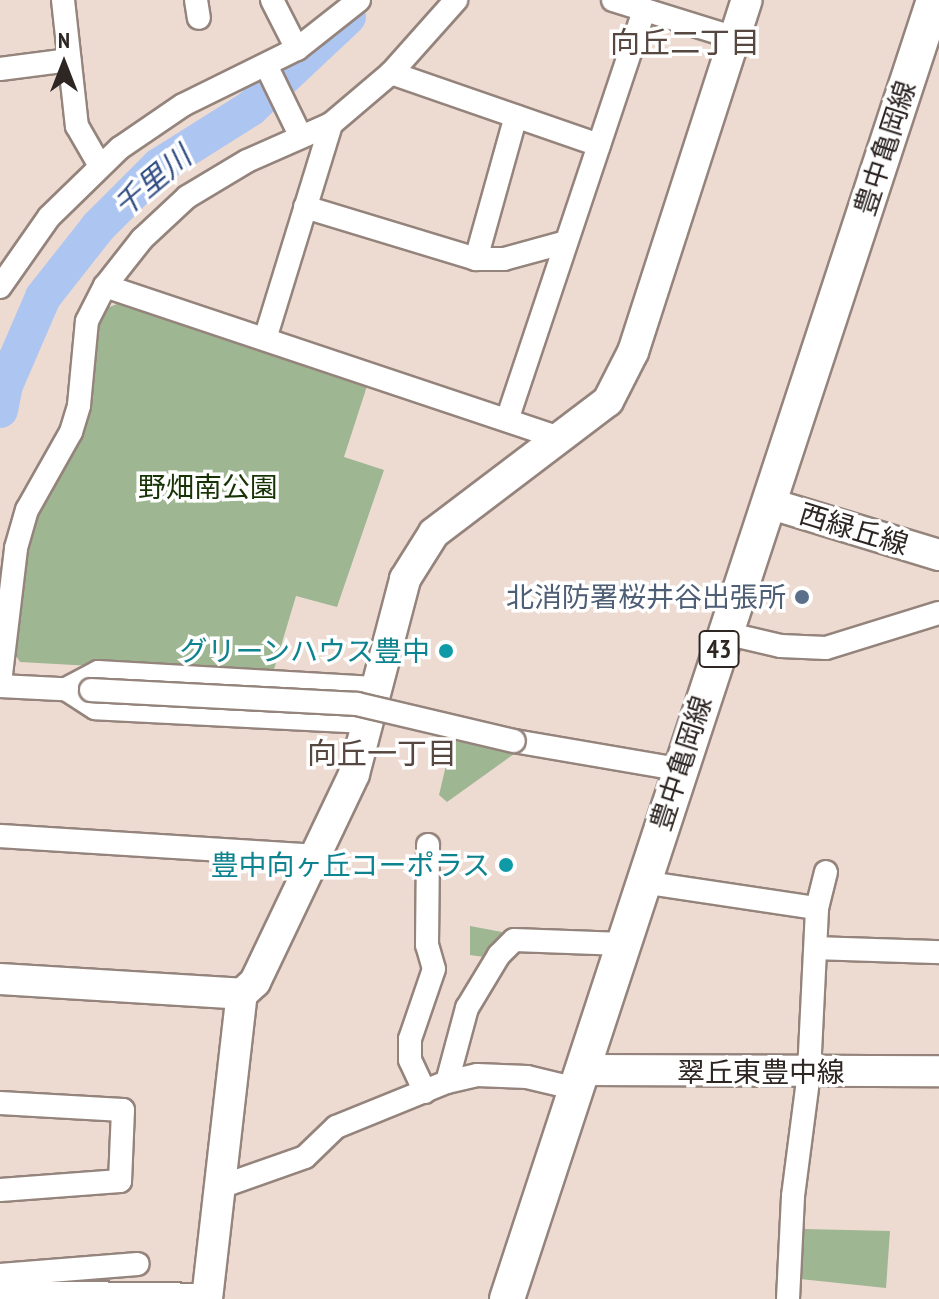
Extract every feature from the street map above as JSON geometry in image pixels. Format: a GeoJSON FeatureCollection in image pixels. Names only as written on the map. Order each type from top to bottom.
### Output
{"type":"FeatureCollection","features":[{"type":"Feature","properties":{"kind":"main road","name":"豊中亀岡線"},"geometry":{"type":"LineString","coordinates":[[507,1299],[678,769],[934,0]]}},
{"type":"Feature","properties":{"kind":"street"},"geometry":{"type":"LineString","coordinates":[[63,0],[77,126],[100,166]]}},
{"type":"Feature","properties":{"kind":"street"},"geometry":{"type":"LineString","coordinates":[[272,0],[297,49]]}},
{"type":"Feature","properties":{"kind":"street"},"geometry":{"type":"LineString","coordinates":[[0,287],[49,217],[100,166],[183,105],[297,49],[359,0]]}},
{"type":"Feature","properties":{"kind":"street"},"geometry":{"type":"LineString","coordinates":[[456,0],[391,73],[331,124],[300,135],[187,197],[142,239],[105,286],[87,321],[79,405],[71,432],[27,510],[16,548],[0,684],[357,704],[514,741],[678,769]]}},
{"type":"Feature","properties":{"kind":"street"},"geometry":{"type":"LineString","coordinates":[[613,0],[735,38]]}},
{"type":"Feature","properties":{"kind":"street"},"geometry":{"type":"LineString","coordinates":[[0,1292],[207,1297],[242,994],[255,982],[354,774],[405,579],[434,533],[563,439],[608,401],[633,352],[747,0]]}},
{"type":"Feature","properties":{"kind":"street"},"geometry":{"type":"LineString","coordinates":[[507,420],[644,10]]}},
{"type":"Feature","properties":{"kind":"street"},"geometry":{"type":"LineString","coordinates":[[0,69],[69,60]]}},
{"type":"Feature","properties":{"kind":"street"},"geometry":{"type":"LineString","coordinates":[[266,65],[300,135]]}},
{"type":"Feature","properties":{"kind":"street"},"geometry":{"type":"LineString","coordinates":[[391,73],[599,145]]}},
{"type":"Feature","properties":{"kind":"street"},"geometry":{"type":"LineString","coordinates":[[476,259],[516,116]]}},
{"type":"Feature","properties":{"kind":"street"},"geometry":{"type":"LineString","coordinates":[[265,339],[331,124]]}},
{"type":"Feature","properties":{"kind":"street"},"geometry":{"type":"LineString","coordinates":[[305,207],[476,259],[504,259],[566,242]]}},
{"type":"Feature","properties":{"kind":"street"},"geometry":{"type":"LineString","coordinates":[[105,286],[563,439]]}},
{"type":"Feature","properties":{"kind":"street","name":"西緑丘線"},"geometry":{"type":"LineString","coordinates":[[768,503],[939,555]]}},
{"type":"Feature","properties":{"kind":"street"},"geometry":{"type":"LineString","coordinates":[[725,633],[781,646],[826,648],[939,613]]}},
{"type":"Feature","properties":{"kind":"street"},"geometry":{"type":"LineString","coordinates":[[66,689],[98,672],[375,688]]}},
{"type":"Feature","properties":{"kind":"street"},"geometry":{"type":"LineString","coordinates":[[66,689],[95,708],[367,722]]}},
{"type":"Feature","properties":{"kind":"street"},"geometry":{"type":"LineString","coordinates":[[0,836],[315,856]]}},
{"type":"Feature","properties":{"kind":"street"},"geometry":{"type":"LineString","coordinates":[[425,1092],[410,1060],[410,1039],[434,969],[427,945],[428,845]]}},
{"type":"Feature","properties":{"kind":"street"},"geometry":{"type":"LineString","coordinates":[[788,1299],[793,1196],[809,1073],[817,908],[826,872]]}},
{"type":"Feature","properties":{"kind":"street"},"geometry":{"type":"LineString","coordinates":[[642,882],[817,908]]}},
{"type":"Feature","properties":{"kind":"street"},"geometry":{"type":"LineString","coordinates":[[447,1082],[467,1008],[499,955],[514,940],[623,944]]}},
{"type":"Feature","properties":{"kind":"street"},"geometry":{"type":"LineString","coordinates":[[817,948],[939,952]]}},
{"type":"Feature","properties":{"kind":"street"},"geometry":{"type":"LineString","coordinates":[[0,979],[242,994]]}},
{"type":"Feature","properties":{"kind":"street","name":"翠丘東豊中線"},"geometry":{"type":"LineString","coordinates":[[580,1079],[939,1071]]}},
{"type":"Feature","properties":{"kind":"street"},"geometry":{"type":"LineString","coordinates":[[220,1187],[305,1157],[336,1127],[447,1082],[477,1075],[580,1079]]}},
{"type":"Feature","properties":{"kind":"street"},"geometry":{"type":"LineString","coordinates":[[0,1103],[123,1110],[120,1181],[0,1190]]}},
{"type":"Feature","properties":{"kind":"street"},"geometry":{"type":"LineString","coordinates":[[0,1275],[138,1264]]}},
{"type":"Feature","properties":{"kind":"green space","name":"野畑南公園"},"geometry":{"type":"Polygon","coordinates":[[[117,304],[367,386],[344,457],[384,470],[337,607],[296,596],[272,676],[20,662],[16,656],[26,546],[102,310],[117,304]]]}},
{"type":"Feature","properties":{"kind":"green space"},"geometry":{"type":"Polygon","coordinates":[[[452,740],[514,754],[447,802],[439,795],[452,740]]]}},
{"type":"Feature","properties":{"kind":"green space"},"geometry":{"type":"Polygon","coordinates":[[[470,926],[502,932],[491,958],[470,955],[470,926]]]}},
{"type":"Feature","properties":{"kind":"green space"},"geometry":{"type":"Polygon","coordinates":[[[804,1229],[890,1231],[886,1288],[800,1279],[804,1229]]]}},
{"type":"Feature","properties":{"kind":"waterway","name":"千里川"},"geometry":{"type":"LineString","coordinates":[[0,410],[5,385],[43,297],[98,227],[159,166],[251,108],[348,17]]}},
{"type":"Feature","properties":{"kind":"place","name":"北消防署桜井谷出張所"},"geometry":{"type":"Point","coordinates":[802,597]}},
{"type":"Feature","properties":{"kind":"place","name":"グリーンハウス豊中"},"geometry":{"type":"Point","coordinates":[446,651]}},
{"type":"Feature","properties":{"kind":"place","name":"豊中向ヶ丘コーポラス"},"geometry":{"type":"Point","coordinates":[506,865]}},
{"type":"Feature","properties":{"kind":"district","name":"向丘二丁目"},"geometry":{"type":"Point","coordinates":[685,42]}},
{"type":"Feature","properties":{"kind":"district","name":"向丘一丁目"},"geometry":{"type":"Point","coordinates":[382,753]}}]}
